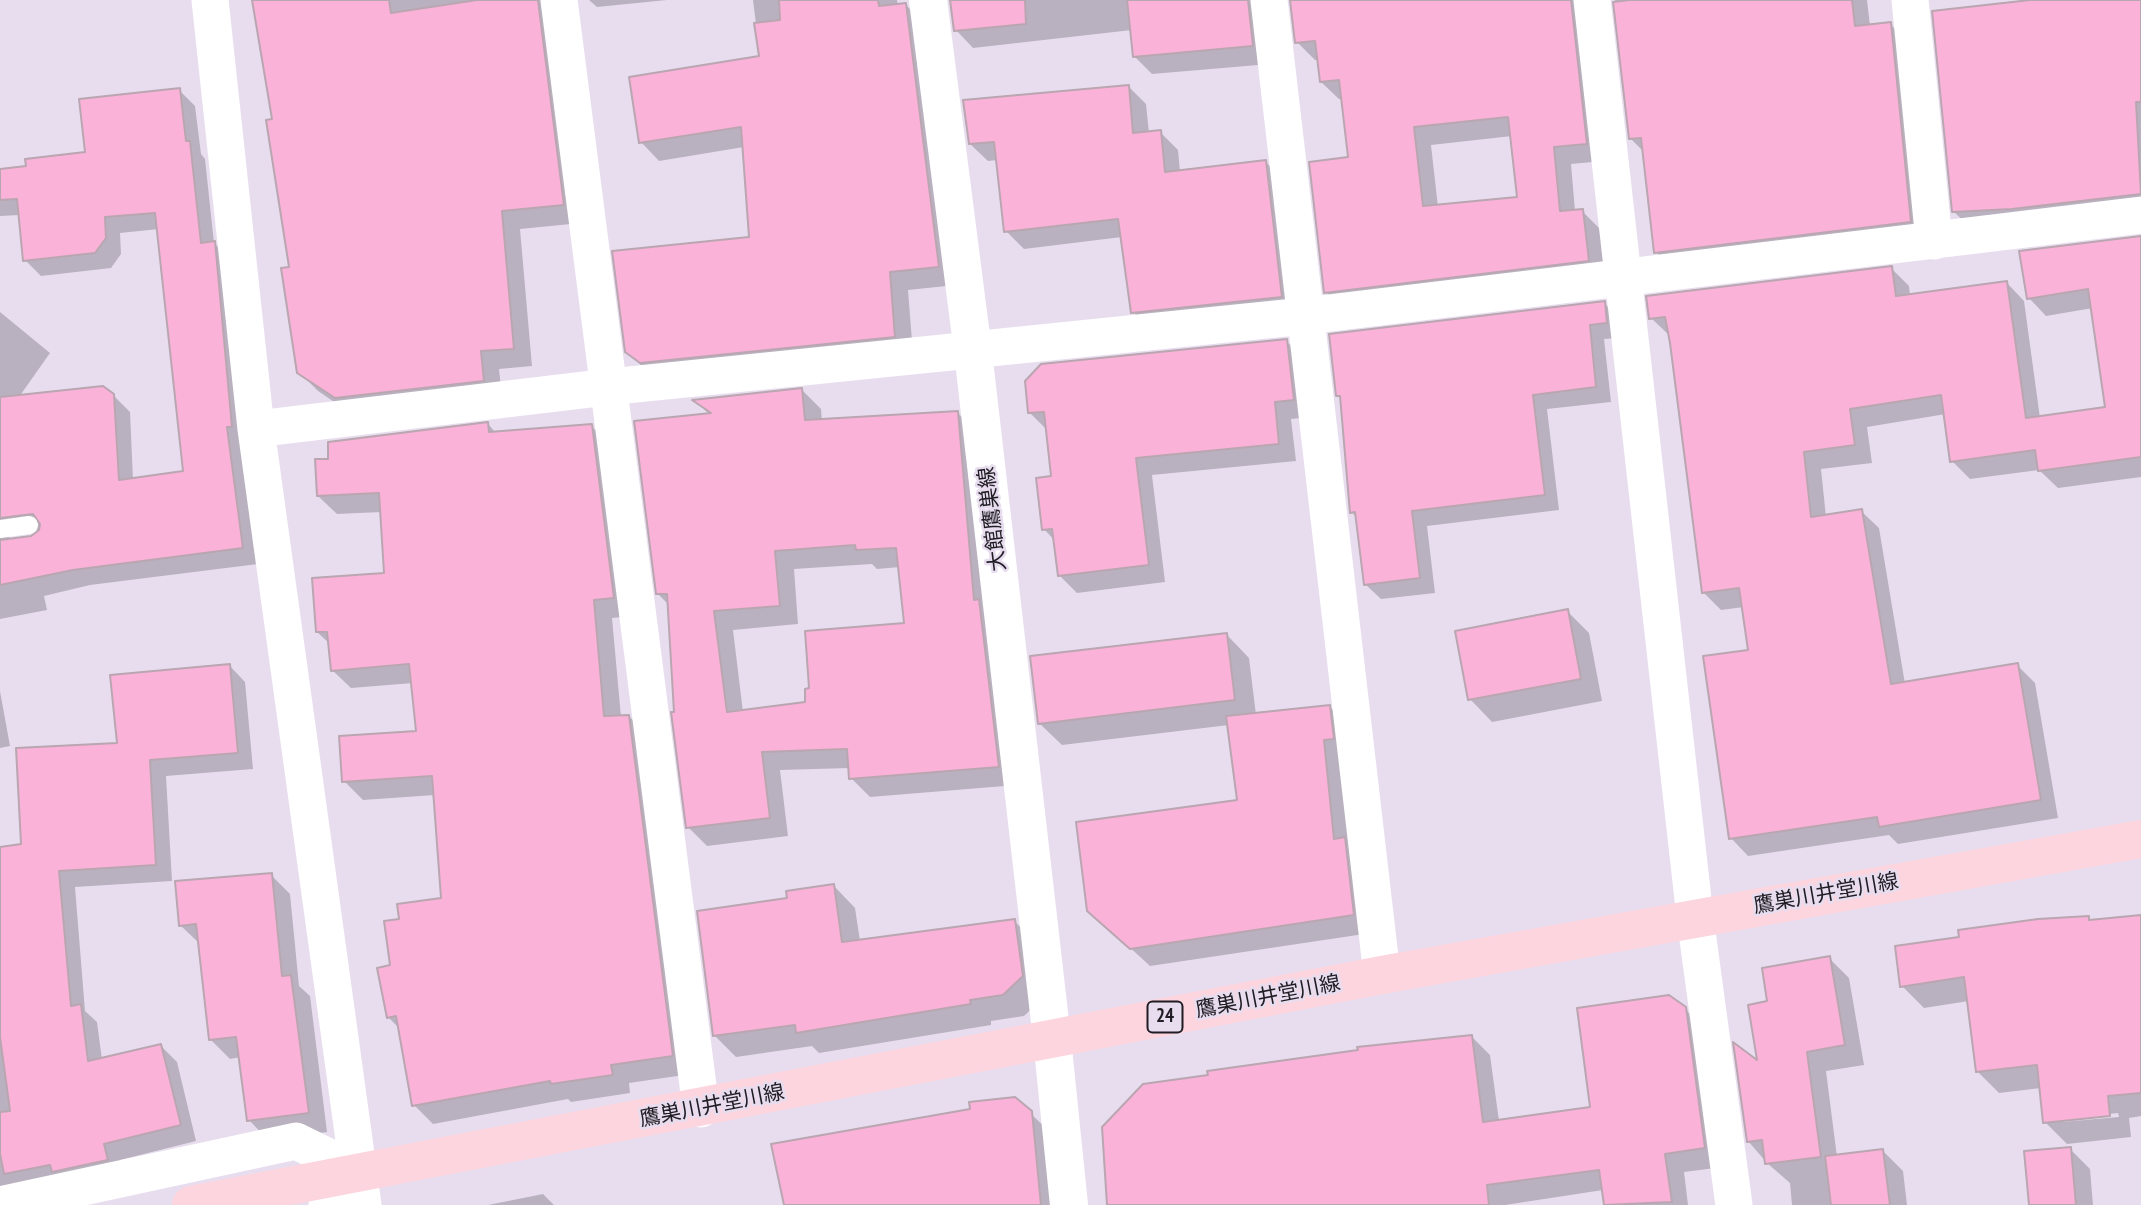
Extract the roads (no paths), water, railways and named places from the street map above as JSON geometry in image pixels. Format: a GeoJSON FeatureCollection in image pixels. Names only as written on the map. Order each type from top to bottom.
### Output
{"type":"FeatureCollection","features":[{"type":"Feature","properties":{"kind":"main road","name":"大館鷹巣線"},"geometry":{"type":"LineString","coordinates":[[928,0],[973,352],[1069,1205]]}},
{"type":"Feature","properties":{"kind":"main road","name":"鷹巣川井堂川線"},"geometry":{"type":"LineString","coordinates":[[191,1205],[360,1188],[701,1109],[1052,1039],[1695,917],[2141,839]]}},
{"type":"Feature","properties":{"kind":"street"},"geometry":{"type":"LineString","coordinates":[[209,0],[256,429],[360,1188]]}},
{"type":"Feature","properties":{"kind":"street"},"geometry":{"type":"LineString","coordinates":[[559,0],[701,1109]]}},
{"type":"Feature","properties":{"kind":"street"},"geometry":{"type":"LineString","coordinates":[[1269,0],[1382,975]]}},
{"type":"Feature","properties":{"kind":"street"},"geometry":{"type":"LineString","coordinates":[[1592,0],[1625,277],[1726,1204]]}},
{"type":"Feature","properties":{"kind":"street"},"geometry":{"type":"LineString","coordinates":[[1910,0],[1934,240]]}},
{"type":"Feature","properties":{"kind":"street"},"geometry":{"type":"LineString","coordinates":[[256,429],[608,387],[973,352],[1305,316],[2141,215]]}},
{"type":"Feature","properties":{"kind":"street"},"geometry":{"type":"LineString","coordinates":[[0,1205],[296,1140],[360,1188]]}},
{"type":"Feature","properties":{"kind":"street"},"geometry":{"type":"LineString","coordinates":[[327,1205],[360,1188]]}},
{"type":"Feature","properties":{"kind":"lane"},"geometry":{"type":"LineString","coordinates":[[0,529],[29,525]]}}]}
